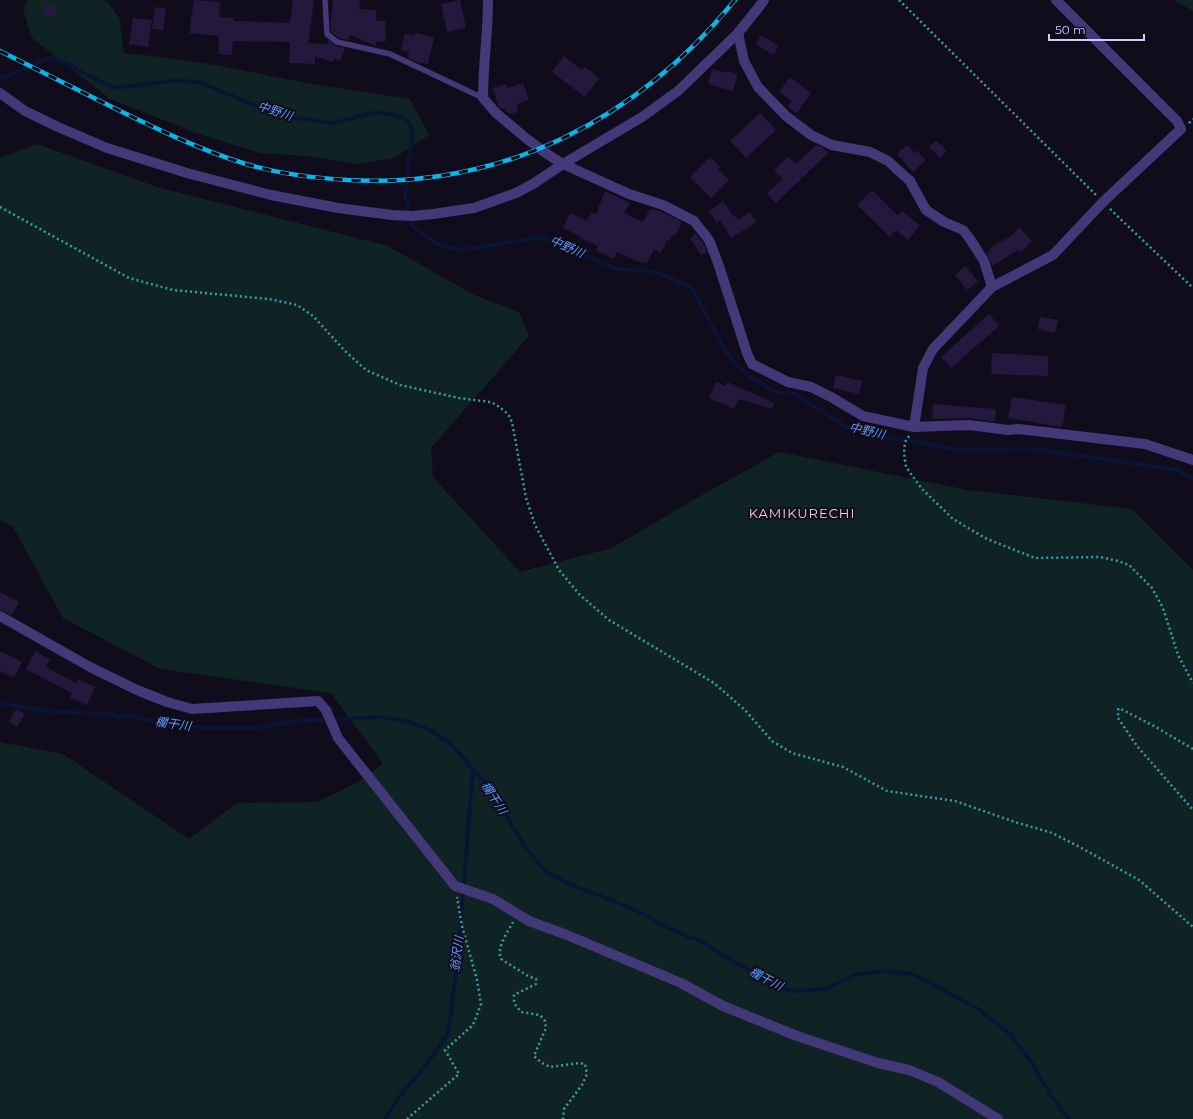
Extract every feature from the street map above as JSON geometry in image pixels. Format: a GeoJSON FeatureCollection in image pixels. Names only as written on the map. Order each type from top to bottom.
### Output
{"type":"FeatureCollection","features":[{"type":"Feature","properties":{"kind":"street"},"geometry":{"type":"LineString","coordinates":[[488,0],[483,98],[496,113],[547,154],[562,164],[629,194],[663,204],[694,221],[709,240],[752,364],[788,382],[811,387],[831,396],[863,416],[914,427],[969,425],[1008,430],[1027,430],[1146,444],[1193,460]]}},
{"type":"Feature","properties":{"kind":"street"},"geometry":{"type":"LineString","coordinates":[[914,427],[923,368],[933,349],[992,287],[1053,255],[1103,202],[1181,130],[1177,121],[1056,0]]}},
{"type":"Feature","properties":{"kind":"street"},"geometry":{"type":"LineString","coordinates":[[0,93],[25,111],[58,128],[107,148],[186,173],[271,195],[338,208],[392,215],[412,216],[433,214],[474,208],[516,193],[642,116],[678,91],[738,33],[763,1]]}},
{"type":"Feature","properties":{"kind":"street"},"geometry":{"type":"LineString","coordinates":[[738,33],[744,60],[758,87],[786,116],[811,135],[832,145],[870,152],[888,161],[910,181],[926,210],[944,222],[963,230],[984,261],[992,287]]}},
{"type":"Feature","properties":{"kind":"street"},"geometry":{"type":"LineString","coordinates":[[0,616],[90,667],[137,690],[167,702],[192,709],[318,701],[326,710],[338,738],[455,886],[493,899],[529,921],[567,935],[682,983],[724,1006],[797,1036],[878,1063],[909,1070],[938,1082],[998,1119]]}},
{"type":"Feature","properties":{"kind":"lane"},"geometry":{"type":"LineString","coordinates":[[325,0],[328,34],[337,42],[390,54],[483,98]]}},
{"type":"Feature","properties":{"kind":"path"},"geometry":{"type":"LineString","coordinates":[[899,0],[1103,202],[1193,288]]}},
{"type":"Feature","properties":{"kind":"path"},"geometry":{"type":"LineString","coordinates":[[0,207],[129,278],[173,290],[269,299],[297,305],[313,316],[345,351],[366,370],[400,385],[459,398],[491,402],[498,406],[508,414],[512,422],[526,498],[538,531],[559,570],[579,594],[609,620],[714,683],[745,710],[772,741],[792,753],[843,767],[886,791],[955,801],[1052,833],[1139,880],[1193,927]]}},
{"type":"Feature","properties":{"kind":"path"},"geometry":{"type":"LineString","coordinates":[[914,427],[905,442],[904,453],[906,467],[922,489],[953,519],[987,539],[1035,558],[1100,557],[1129,565],[1152,588],[1163,608],[1178,655],[1193,683]]}},
{"type":"Feature","properties":{"kind":"path"},"geometry":{"type":"LineString","coordinates":[[1193,749],[1154,726],[1119,708],[1118,718],[1137,746],[1193,810]]}},
{"type":"Feature","properties":{"kind":"path"},"geometry":{"type":"LineString","coordinates":[[407,1119],[459,1074],[445,1050],[473,1025],[481,1004],[462,926],[455,886]]}},
{"type":"Feature","properties":{"kind":"path"},"geometry":{"type":"LineString","coordinates":[[518,914],[502,943],[499,955],[501,959],[528,976],[536,979],[536,984],[514,994],[514,1003],[521,1012],[540,1015],[545,1021],[546,1028],[534,1056],[542,1063],[550,1067],[579,1063],[585,1064],[587,1074],[582,1085],[564,1109],[563,1119]]}},
{"type":"Feature","properties":{"kind":"green space"},"geometry":{"type":"Polygon","coordinates":[[[28,0],[103,0],[108,2],[119,18],[124,53],[215,65],[306,83],[410,99],[429,135],[394,158],[358,164],[306,156],[260,153],[199,134],[110,99],[32,38],[23,9],[28,0]]]}},
{"type":"Feature","properties":{"kind":"green space"},"geometry":{"type":"Polygon","coordinates":[[[1174,0],[1193,0],[1193,11],[1174,0]]]}},
{"type":"Feature","properties":{"kind":"green space"},"geometry":{"type":"Polygon","coordinates":[[[37,144],[157,187],[388,246],[474,295],[519,312],[529,336],[431,448],[433,477],[520,572],[612,548],[779,452],[968,490],[1132,509],[1193,570],[1193,1119],[0,1119],[0,742],[63,754],[189,839],[237,803],[317,802],[356,783],[383,764],[331,693],[160,669],[63,618],[13,527],[0,519],[0,158],[37,144]]]}},
{"type":"Feature","properties":{"kind":"building"},"geometry":{"type":"Polygon","coordinates":[[[194,0],[220,2],[219,17],[234,18],[234,21],[290,23],[293,0],[314,0],[308,43],[328,44],[328,40],[336,46],[345,48],[340,61],[334,59],[333,62],[315,56],[315,64],[289,63],[290,42],[233,41],[232,55],[218,54],[219,36],[189,33],[194,0]]]}},
{"type":"Feature","properties":{"kind":"building"},"geometry":{"type":"Polygon","coordinates":[[[333,0],[360,0],[359,9],[376,10],[376,21],[385,21],[386,41],[376,42],[376,46],[350,35],[348,40],[339,38],[331,32],[333,0]]]}},
{"type":"Feature","properties":{"kind":"building"},"geometry":{"type":"Polygon","coordinates":[[[460,0],[466,28],[447,32],[441,4],[460,0]]]}},
{"type":"Feature","properties":{"kind":"building"},"geometry":{"type":"Polygon","coordinates":[[[45,3],[58,7],[55,18],[42,15],[45,3]]]}},
{"type":"Feature","properties":{"kind":"building"},"geometry":{"type":"Polygon","coordinates":[[[155,7],[166,9],[163,30],[152,29],[155,7]]]}},
{"type":"Feature","properties":{"kind":"building"},"geometry":{"type":"Polygon","coordinates":[[[133,18],[152,20],[148,47],[129,44],[133,18]]]}},
{"type":"Feature","properties":{"kind":"building"},"geometry":{"type":"Polygon","coordinates":[[[415,33],[434,37],[428,64],[408,58],[409,52],[401,50],[405,34],[414,35],[415,33]]]}},
{"type":"Feature","properties":{"kind":"building"},"geometry":{"type":"Polygon","coordinates":[[[761,35],[779,46],[773,55],[756,44],[761,35]]]}},
{"type":"Feature","properties":{"kind":"building"},"geometry":{"type":"Polygon","coordinates":[[[564,56],[582,70],[585,67],[599,78],[585,97],[552,72],[564,56]]]}},
{"type":"Feature","properties":{"kind":"building"},"geometry":{"type":"Polygon","coordinates":[[[712,69],[738,74],[733,91],[708,84],[712,69]]]}},
{"type":"Feature","properties":{"kind":"building"},"geometry":{"type":"Polygon","coordinates":[[[790,77],[811,93],[797,113],[788,107],[792,101],[779,92],[790,77]]]}},
{"type":"Feature","properties":{"kind":"building"},"geometry":{"type":"Polygon","coordinates":[[[523,83],[529,100],[517,104],[518,112],[508,114],[505,108],[501,109],[499,107],[493,88],[506,84],[508,88],[523,83]]]}},
{"type":"Feature","properties":{"kind":"building"},"geometry":{"type":"Polygon","coordinates":[[[760,113],[776,130],[746,158],[730,141],[760,113]]]}},
{"type":"Feature","properties":{"kind":"building"},"geometry":{"type":"Polygon","coordinates":[[[936,140],[947,151],[940,158],[929,147],[936,140]]]}},
{"type":"Feature","properties":{"kind":"building"},"geometry":{"type":"Polygon","coordinates":[[[816,145],[822,147],[828,153],[776,203],[767,193],[783,179],[774,170],[788,157],[796,164],[816,145]]]}},
{"type":"Feature","properties":{"kind":"building"},"geometry":{"type":"Polygon","coordinates":[[[907,145],[915,153],[917,151],[926,160],[913,172],[897,154],[907,145]]]}},
{"type":"Feature","properties":{"kind":"building"},"geometry":{"type":"Polygon","coordinates":[[[710,157],[720,167],[718,169],[729,180],[711,198],[690,177],[710,157]]]}},
{"type":"Feature","properties":{"kind":"building"},"geometry":{"type":"Polygon","coordinates":[[[872,190],[898,216],[902,211],[920,225],[908,240],[896,230],[890,237],[857,205],[872,190]]]}},
{"type":"Feature","properties":{"kind":"building"},"geometry":{"type":"Polygon","coordinates":[[[605,191],[630,203],[624,213],[643,222],[650,209],[654,209],[682,222],[675,236],[672,235],[669,241],[667,240],[661,253],[654,249],[648,262],[641,263],[617,252],[614,259],[596,250],[598,246],[563,228],[570,213],[587,221],[591,212],[596,214],[605,191]]]}},
{"type":"Feature","properties":{"kind":"building"},"geometry":{"type":"Polygon","coordinates":[[[723,201],[734,217],[735,216],[738,220],[750,212],[757,222],[731,238],[720,220],[717,223],[709,211],[723,201]]]}},
{"type":"Feature","properties":{"kind":"building"},"geometry":{"type":"Polygon","coordinates":[[[1019,227],[1032,241],[1020,253],[1018,250],[992,266],[987,253],[991,250],[990,248],[1012,235],[1019,227]]]}},
{"type":"Feature","properties":{"kind":"building"},"geometry":{"type":"Polygon","coordinates":[[[696,234],[703,243],[707,252],[701,255],[690,238],[696,234]]]}},
{"type":"Feature","properties":{"kind":"building"},"geometry":{"type":"Polygon","coordinates":[[[965,266],[978,281],[967,290],[955,275],[965,266]]]}},
{"type":"Feature","properties":{"kind":"building"},"geometry":{"type":"Polygon","coordinates":[[[989,314],[999,326],[951,368],[941,357],[989,314]]]}},
{"type":"Feature","properties":{"kind":"building"},"geometry":{"type":"Polygon","coordinates":[[[1040,317],[1058,320],[1055,333],[1038,329],[1040,317]]]}},
{"type":"Feature","properties":{"kind":"building"},"geometry":{"type":"Polygon","coordinates":[[[992,353],[1048,356],[1048,376],[991,374],[992,353]]]}},
{"type":"Feature","properties":{"kind":"building"},"geometry":{"type":"Polygon","coordinates":[[[836,375],[862,381],[859,394],[833,388],[836,375]]]}},
{"type":"Feature","properties":{"kind":"building"},"geometry":{"type":"Polygon","coordinates":[[[716,382],[726,386],[727,382],[774,403],[772,409],[739,399],[734,409],[709,398],[716,382]]]}},
{"type":"Feature","properties":{"kind":"building"},"geometry":{"type":"Polygon","coordinates":[[[1012,397],[1066,405],[1062,427],[1008,418],[1012,397]]]}},
{"type":"Feature","properties":{"kind":"building"},"geometry":{"type":"Polygon","coordinates":[[[933,404],[996,409],[995,422],[969,418],[932,419],[933,404]]]}},
{"type":"Feature","properties":{"kind":"building"},"geometry":{"type":"Polygon","coordinates":[[[0,592],[19,602],[12,615],[0,610],[0,592]]]}},
{"type":"Feature","properties":{"kind":"building"},"geometry":{"type":"Polygon","coordinates":[[[0,651],[22,662],[14,678],[0,671],[0,651]]]}},
{"type":"Feature","properties":{"kind":"building"},"geometry":{"type":"Polygon","coordinates":[[[35,651],[50,659],[46,667],[76,683],[78,679],[95,687],[87,705],[70,698],[72,693],[26,669],[35,651]]]}},
{"type":"Feature","properties":{"kind":"building"},"geometry":{"type":"Polygon","coordinates":[[[16,709],[25,714],[17,727],[9,722],[16,709]]]}},
{"type":"Feature","properties":{"kind":"waterway","name":"中野川"},"geometry":{"type":"LineString","coordinates":[[0,79],[43,60],[52,58],[70,65],[114,88],[177,80],[201,83],[259,107],[288,117],[333,123],[377,112],[402,117],[409,123],[412,129],[405,195],[412,226],[437,244],[461,250],[543,237],[617,269],[651,271],[673,279],[692,288],[723,347],[732,360],[751,378],[776,392],[795,394],[846,427],[881,436],[956,450],[1035,449],[1178,470],[1193,479]]}},
{"type":"Feature","properties":{"kind":"waterway","name":"欄干川"},"geometry":{"type":"LineString","coordinates":[[0,702],[15,706],[59,712],[107,714],[123,717],[128,715],[165,724],[207,728],[254,728],[298,721],[382,717],[409,722],[430,730],[448,741],[473,769]]}},
{"type":"Feature","properties":{"kind":"waterway","name":"欄干川"},"geometry":{"type":"LineString","coordinates":[[473,769],[487,784],[525,847],[545,871],[568,883],[650,917],[660,924],[688,937],[695,938],[771,984],[793,991],[825,989],[857,974],[886,971],[912,974],[927,981],[978,1009],[1009,1033],[1030,1060],[1049,1090],[1049,1093],[1069,1119]]}},
{"type":"Feature","properties":{"kind":"waterway","name":"翁沢川"},"geometry":{"type":"LineString","coordinates":[[385,1119],[399,1097],[426,1065],[447,1035],[459,944],[473,769]]}},
{"type":"Feature","properties":{"kind":"railway"},"geometry":{"type":"LineString","coordinates":[[0,51],[114,108],[195,146],[246,164],[284,173],[322,178],[348,180],[405,180],[460,172],[513,158],[563,138],[611,112],[655,80],[697,42],[735,0]]}},
{"type":"Feature","properties":{"kind":"district","name":"KAMIKURECHI"},"geometry":{"type":"Point","coordinates":[802,513]}}]}
